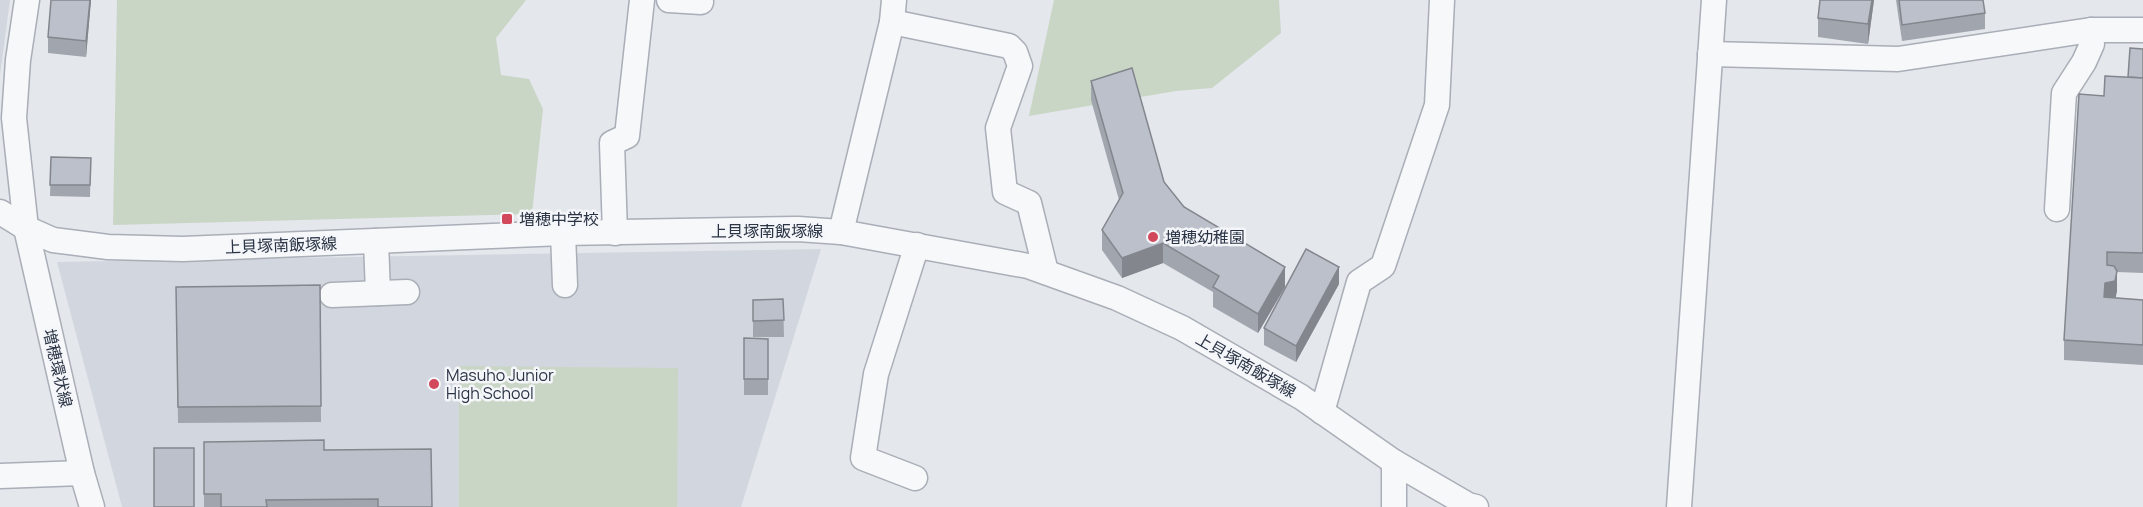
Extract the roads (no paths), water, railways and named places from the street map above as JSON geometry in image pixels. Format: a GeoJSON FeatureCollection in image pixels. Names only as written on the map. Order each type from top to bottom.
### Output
{"type":"FeatureCollection","features":[{"type":"Feature","properties":{"kind":"street","name":"増穂環状線"},"geometry":{"type":"LineString","coordinates":[[27,0],[18,60],[14,118],[26,228],[82,473],[92,507]]}},
{"type":"Feature","properties":{"kind":"street"},"geometry":{"type":"LineString","coordinates":[[615,233],[612,143],[627,136],[642,0]]}},
{"type":"Feature","properties":{"kind":"street"},"geometry":{"type":"LineString","coordinates":[[669,0],[701,2]]}},
{"type":"Feature","properties":{"kind":"street"},"geometry":{"type":"LineString","coordinates":[[1322,412],[1359,282],[1383,266],[1437,105],[1442,0]]}},
{"type":"Feature","properties":{"kind":"street"},"geometry":{"type":"LineString","coordinates":[[1679,507],[1714,0]]}},
{"type":"Feature","properties":{"kind":"street"},"geometry":{"type":"LineString","coordinates":[[841,232],[893,11],[1009,46],[1015,52],[1020,66],[999,128],[1005,192],[1029,203],[1046,272]]}},
{"type":"Feature","properties":{"kind":"street"},"geometry":{"type":"LineString","coordinates":[[1710,54],[1898,59],[2091,30],[2143,30]]}},
{"type":"Feature","properties":{"kind":"street"},"geometry":{"type":"LineString","coordinates":[[2057,209],[2064,93],[2084,62],[2092,44],[2091,30]]}},
{"type":"Feature","properties":{"kind":"street","name":"上貝塚南飯塚線"},"geometry":{"type":"LineString","coordinates":[[0,212],[26,228],[53,240],[108,247],[183,249],[563,233],[798,229],[841,232],[1028,266],[1117,298],[1182,328],[1300,397],[1394,462],[1468,505],[1476,507]]}},
{"type":"Feature","properties":{"kind":"street"},"geometry":{"type":"LineString","coordinates":[[563,233],[565,285]]}},
{"type":"Feature","properties":{"kind":"street"},"geometry":{"type":"LineString","coordinates":[[376,241],[378,293]]}},
{"type":"Feature","properties":{"kind":"street"},"geometry":{"type":"LineString","coordinates":[[915,478],[863,458],[876,374],[917,246]]}},
{"type":"Feature","properties":{"kind":"street"},"geometry":{"type":"LineString","coordinates":[[332,295],[407,292]]}},
{"type":"Feature","properties":{"kind":"street"},"geometry":{"type":"LineString","coordinates":[[1394,462],[1394,507]]}},
{"type":"Feature","properties":{"kind":"street"},"geometry":{"type":"LineString","coordinates":[[0,476],[82,473]]}},
{"type":"Feature","properties":{"kind":"place","name":"増穂中学校"},"geometry":{"type":"Point","coordinates":[507,219]}},
{"type":"Feature","properties":{"kind":"place","name":"増穂幼稚園"},"geometry":{"type":"Point","coordinates":[1153,237]}},
{"type":"Feature","properties":{"kind":"place","name":"Masuho Junior High School"},"geometry":{"type":"Point","coordinates":[434,384]}}]}
